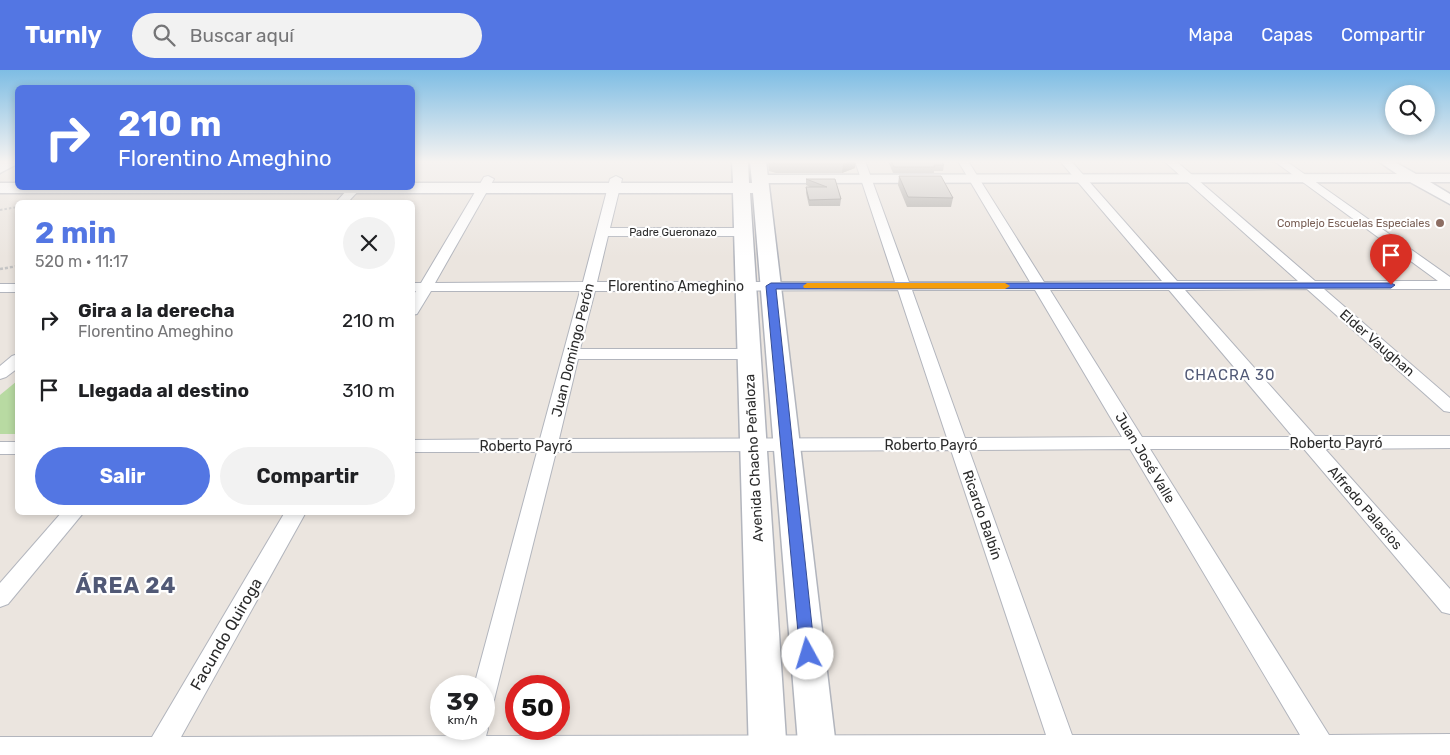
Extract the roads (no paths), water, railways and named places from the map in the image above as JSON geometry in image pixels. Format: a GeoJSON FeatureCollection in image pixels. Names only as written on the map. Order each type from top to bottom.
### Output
{"type":"FeatureCollection","features":[{"type":"Feature","properties":{"kind":"main road","name":"Avenida Chacho Peñaloza"},"geometry":{"type":"LineString","coordinates":[[750,193],[743,232],[758,286],[787,445],[817,752]]}},
{"type":"Feature","properties":{"kind":"main road","name":"Avenida Chacho Peñaloza"},"geometry":{"type":"LineString","coordinates":[[753,193],[758,286],[749,354],[768,752]]}},
{"type":"Feature","properties":{"kind":"street"},"geometry":{"type":"LineString","coordinates":[[415,302],[420,287],[479,193]]}},
{"type":"Feature","properties":{"kind":"street","name":"Juan Domingo Perón"},"geometry":{"type":"LineString","coordinates":[[489,675],[613,193]]}},
{"type":"Feature","properties":{"kind":"street","name":"Ricardo Balbín"},"geometry":{"type":"LineString","coordinates":[[871,193],[1064,752]]}},
{"type":"Feature","properties":{"kind":"street","name":"Juan José Valle"},"geometry":{"type":"LineString","coordinates":[[983,193],[1325,751]]}},
{"type":"Feature","properties":{"kind":"street","name":"Alfredo Palacios"},"geometry":{"type":"LineString","coordinates":[[1093,193],[1450,605]]}},
{"type":"Feature","properties":{"kind":"street","name":"Elder Vaughan"},"geometry":{"type":"LineString","coordinates":[[1205,193],[1450,407]]}},
{"type":"Feature","properties":{"kind":"street"},"geometry":{"type":"LineString","coordinates":[[1323,193],[1450,284]]}},
{"type":"Feature","properties":{"kind":"street","name":"Padre Gueronazo"},"geometry":{"type":"LineString","coordinates":[[603,232],[743,232]]}},
{"type":"Feature","properties":{"kind":"street","name":"Florentino Ameghino"},"geometry":{"type":"LineString","coordinates":[[420,287],[1450,284]]}},
{"type":"Feature","properties":{"kind":"street"},"geometry":{"type":"LineString","coordinates":[[0,288],[15,288]]}},
{"type":"Feature","properties":{"kind":"street"},"geometry":{"type":"LineString","coordinates":[[572,354],[749,354]]}},
{"type":"Feature","properties":{"kind":"street"},"geometry":{"type":"LineString","coordinates":[[0,374],[15,362]]}},
{"type":"Feature","properties":{"kind":"street","name":"Roberto Payró"},"geometry":{"type":"LineString","coordinates":[[415,446],[1450,442]]}},
{"type":"Feature","properties":{"kind":"street"},"geometry":{"type":"LineString","coordinates":[[0,448],[15,448]]}},
{"type":"Feature","properties":{"kind":"street"},"geometry":{"type":"LineString","coordinates":[[0,598],[71,515]]}},
{"type":"Feature","properties":{"kind":"street","name":"Facundo Quiroga"},"geometry":{"type":"LineString","coordinates":[[157,752],[294,515]]}},
{"type":"Feature","properties":{"kind":"street"},"geometry":{"type":"LineString","coordinates":[[0,750],[157,752],[471,744],[768,752],[1325,751],[1450,747]]}},
{"type":"Feature","properties":{"kind":"place","name":"Complejo Escuelas Especiales"},"geometry":{"type":"Point","coordinates":[1440,223]}},
{"type":"Feature","properties":{"kind":"district","name":"CHACRA 30"},"geometry":{"type":"Point","coordinates":[1230,375]}},
{"type":"Feature","properties":{"kind":"district","name":"ÁREA 24"},"geometry":{"type":"Point","coordinates":[126,585]}}]}
